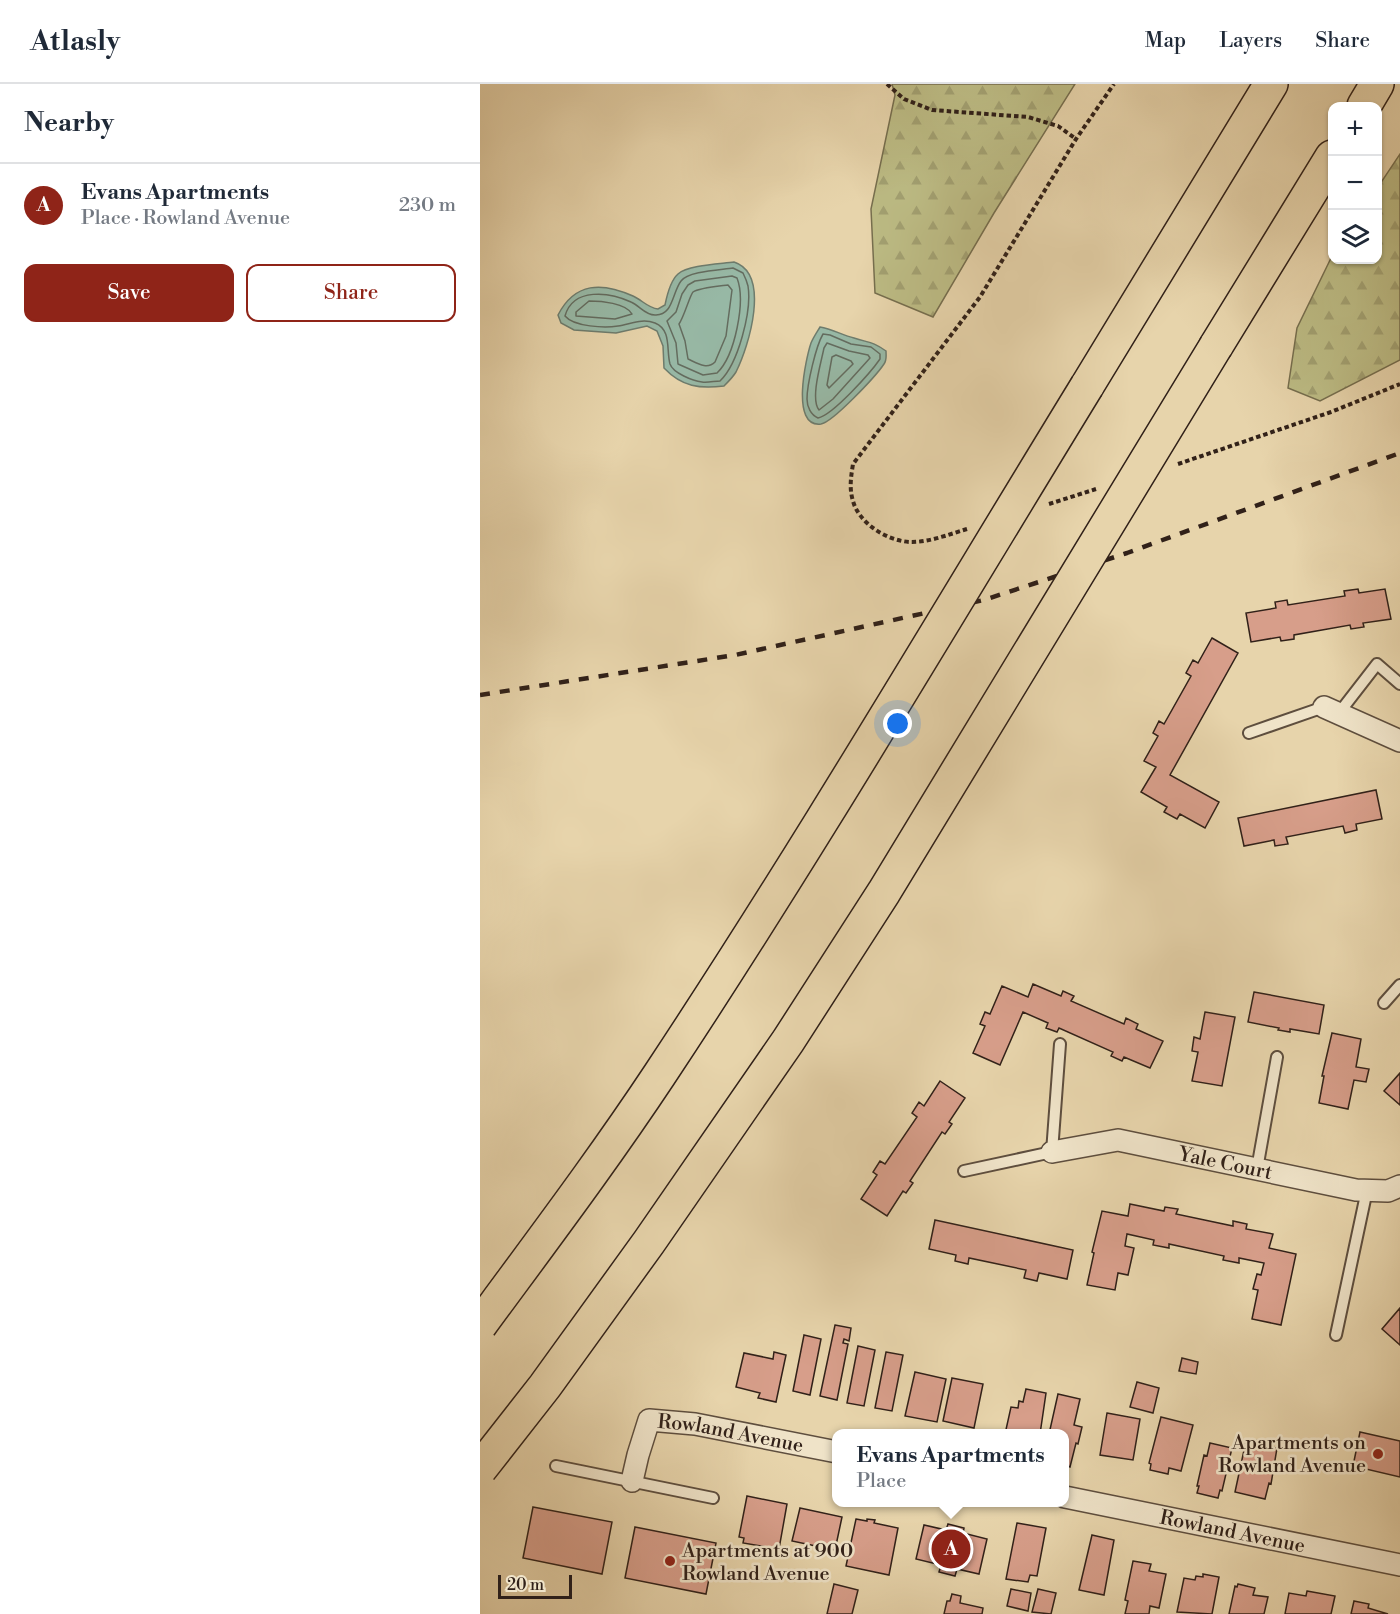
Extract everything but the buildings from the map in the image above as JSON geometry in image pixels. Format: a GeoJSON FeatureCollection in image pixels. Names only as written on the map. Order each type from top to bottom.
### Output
{"type":"FeatureCollection","features":[{"type":"Feature","properties":{"kind":"highway"},"geometry":{"type":"LineString","coordinates":[[480,1325],[544,1240],[652,1085],[744,945],[1271,84]]}},
{"type":"Feature","properties":{"kind":"highway"},"geometry":{"type":"LineString","coordinates":[[1366,102],[1377,84]]}},
{"type":"Feature","properties":{"kind":"highway"},"geometry":{"type":"LineString","coordinates":[[480,1469],[551,1378],[650,1242],[788,1041],[884,892],[1328,164]]}},
{"type":"Feature","properties":{"kind":"street"},"geometry":{"type":"LineString","coordinates":[[1331,710],[1396,736]]}},
{"type":"Feature","properties":{"kind":"street","name":"Yale Court"},"geometry":{"type":"LineString","coordinates":[[1052,1152],[1118,1140],[1356,1190],[1388,1191],[1400,1186]]}},
{"type":"Feature","properties":{"kind":"street","name":"Rowland Avenue"},"geometry":{"type":"LineString","coordinates":[[632,1481],[649,1420],[695,1424],[832,1451]]}},
{"type":"Feature","properties":{"kind":"street","name":"Rowland Avenue"},"geometry":{"type":"LineString","coordinates":[[1069,1498],[1400,1564]]}},
{"type":"Feature","properties":{"kind":"lane"},"geometry":{"type":"LineString","coordinates":[[1249,733],[1331,710],[1377,664],[1400,684]]}},
{"type":"Feature","properties":{"kind":"lane"},"geometry":{"type":"LineString","coordinates":[[1384,1003],[1400,985]]}},
{"type":"Feature","properties":{"kind":"lane"},"geometry":{"type":"LineString","coordinates":[[964,1171],[1052,1152],[1060,1044]]}},
{"type":"Feature","properties":{"kind":"lane"},"geometry":{"type":"LineString","coordinates":[[1257,1169],[1277,1057]]}},
{"type":"Feature","properties":{"kind":"lane"},"geometry":{"type":"LineString","coordinates":[[1336,1335],[1366,1190]]}},
{"type":"Feature","properties":{"kind":"lane"},"geometry":{"type":"LineString","coordinates":[[556,1466],[713,1498]]}},
{"type":"Feature","properties":{"kind":"path"},"geometry":{"type":"LineString","coordinates":[[887,84],[904,99],[932,110],[1028,117],[1058,126],[1076,139]]}},
{"type":"Feature","properties":{"kind":"green space"},"geometry":{"type":"Polygon","coordinates":[[[892,84],[1075,84],[994,213],[933,317],[875,293],[871,209],[895,95],[892,84]]]}},
{"type":"Feature","properties":{"kind":"green space"},"geometry":{"type":"Polygon","coordinates":[[[1400,154],[1400,360],[1320,401],[1288,388],[1297,328],[1328,264],[1382,264],[1382,181],[1400,154]]]}},
{"type":"Feature","properties":{"kind":"water"},"geometry":{"type":"Polygon","coordinates":[[[734,262],[745,269],[752,281],[754,312],[741,360],[735,374],[724,386],[699,387],[685,383],[671,374],[664,368],[663,346],[657,331],[647,326],[616,333],[574,330],[561,323],[558,315],[573,296],[590,288],[600,287],[622,291],[658,309],[665,305],[673,280],[678,274],[696,267],[734,262]]]}},
{"type":"Feature","properties":{"kind":"water"},"geometry":{"type":"Polygon","coordinates":[[[820,327],[874,344],[886,351],[886,361],[864,388],[835,415],[821,424],[811,422],[803,404],[804,376],[809,351],[820,327]]]}},
{"type":"Feature","properties":{"kind":"railway"},"geometry":{"type":"LineString","coordinates":[[480,695],[735,655],[984,600],[1127,553],[1400,453]]}},
{"type":"Feature","properties":{"kind":"place","name":"Apartments on Rowland Avenue"},"geometry":{"type":"Point","coordinates":[1378,1454]}},
{"type":"Feature","properties":{"kind":"place","name":"Evans Apartments"},"geometry":{"type":"Point","coordinates":[951,1549]}},
{"type":"Feature","properties":{"kind":"place","name":"Apartments at 900 Rowland Avenue"},"geometry":{"type":"Point","coordinates":[670,1561]}}]}
